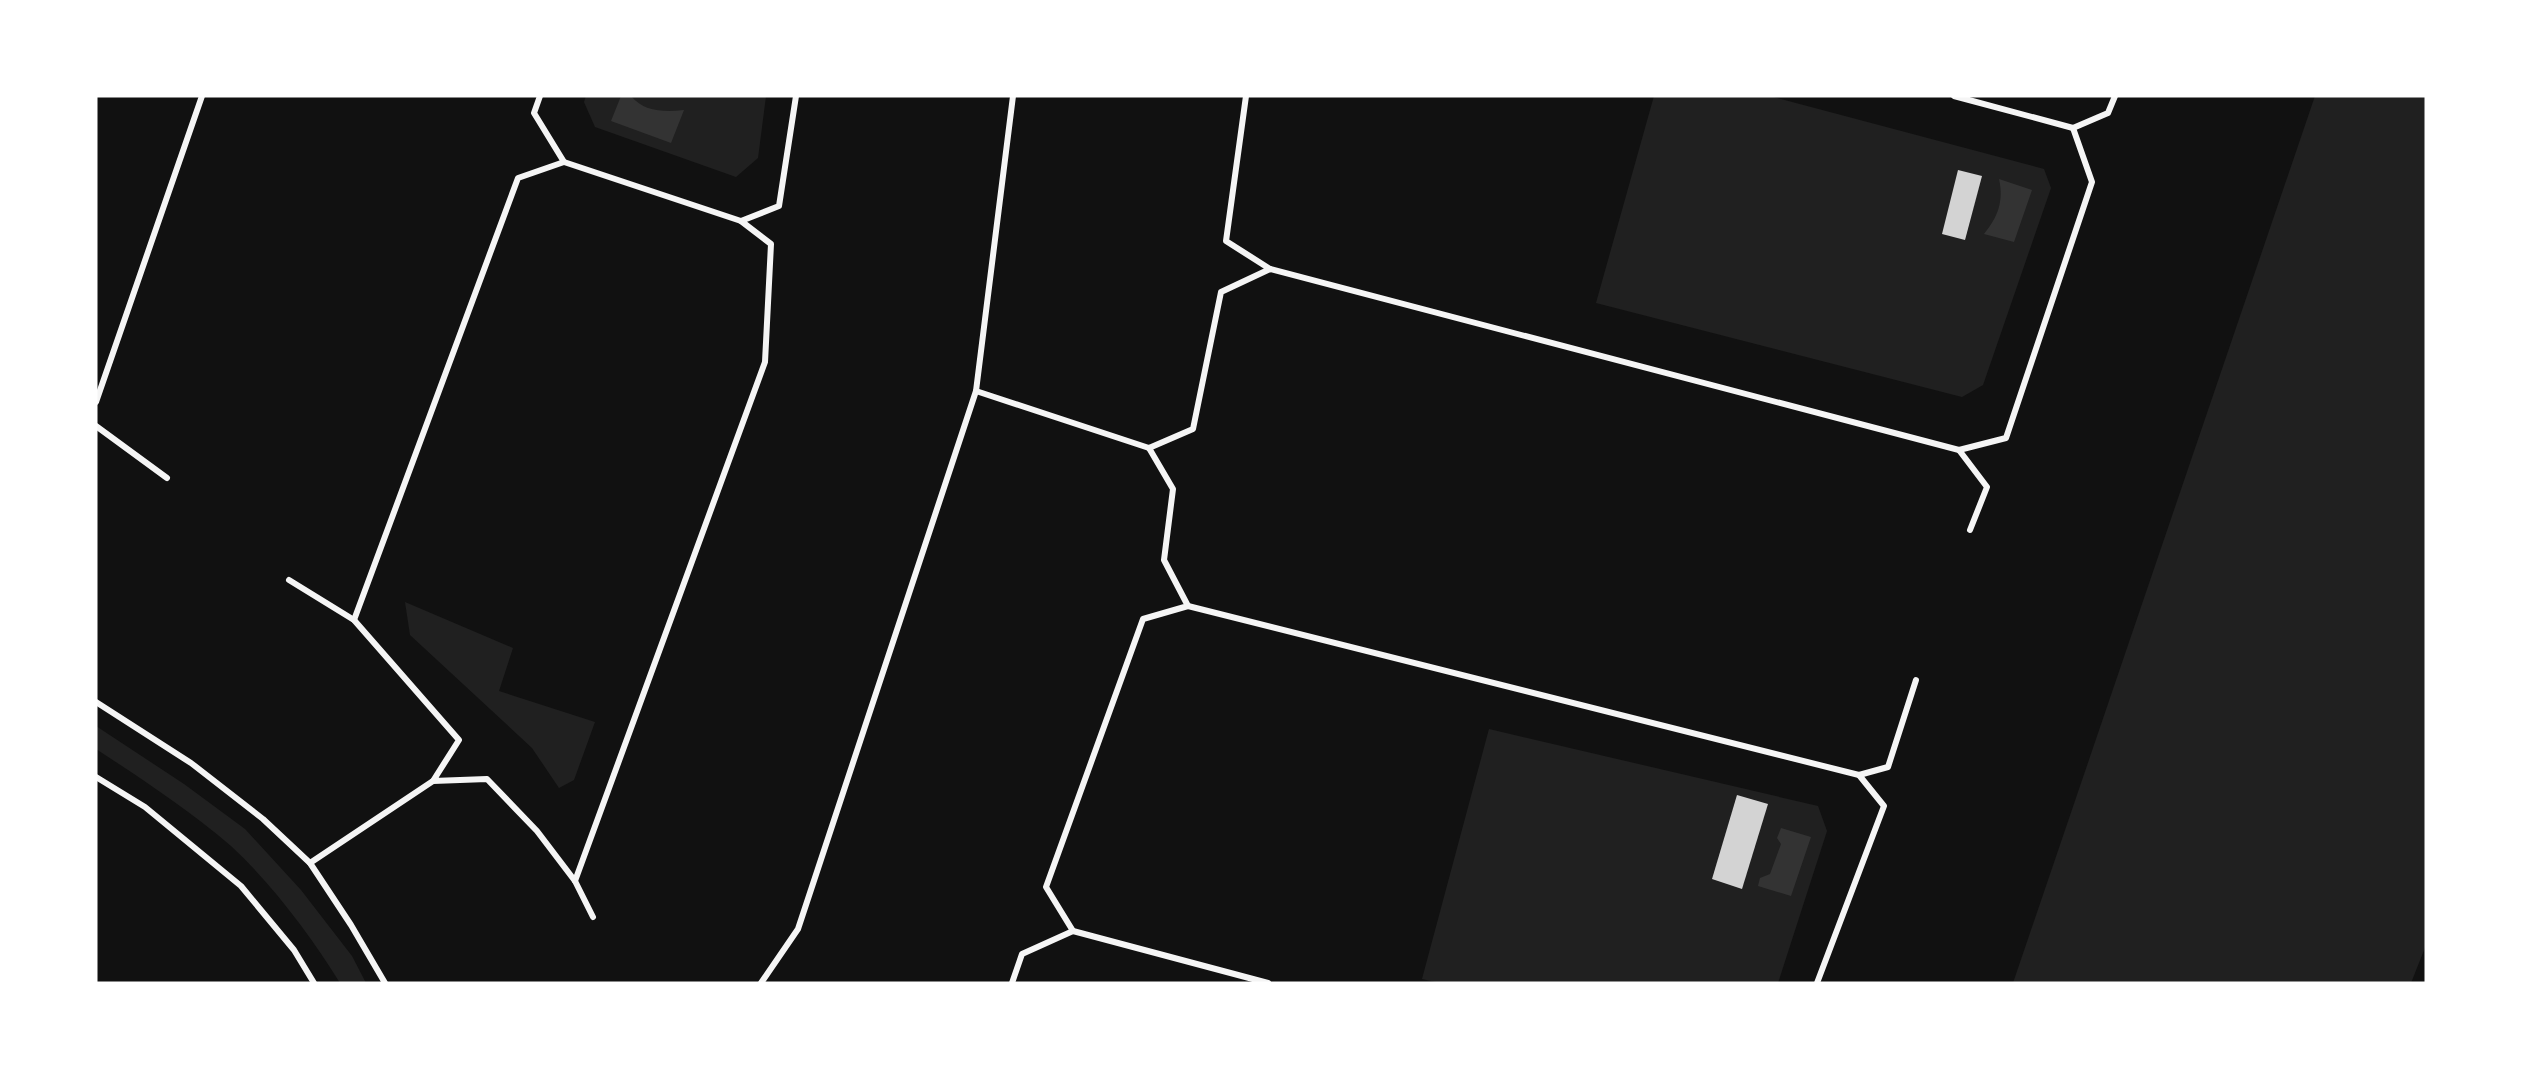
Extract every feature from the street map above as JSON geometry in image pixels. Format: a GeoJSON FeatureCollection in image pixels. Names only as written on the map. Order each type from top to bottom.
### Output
{"type":"FeatureCollection","features":[{"type":"Feature","properties":{"kind":"street"},"geometry":{"type":"LineString","coordinates":[[96,402],[202,96]]}},
{"type":"Feature","properties":{"kind":"street"},"geometry":{"type":"LineString","coordinates":[[540,96],[534,113],[564,162]]}},
{"type":"Feature","properties":{"kind":"street"},"geometry":{"type":"LineString","coordinates":[[741,221],[779,206],[796,96]]}},
{"type":"Feature","properties":{"kind":"street"},"geometry":{"type":"LineString","coordinates":[[760,983],[798,929],[976,392],[1013,96]]}},
{"type":"Feature","properties":{"kind":"street"},"geometry":{"type":"LineString","coordinates":[[1246,96],[1226,241],[1270,269],[1959,450],[2006,438],[2092,182],[2073,128]]}},
{"type":"Feature","properties":{"kind":"street"},"geometry":{"type":"LineString","coordinates":[[1954,96],[2073,128],[2108,113],[2115,96]]}},
{"type":"Feature","properties":{"kind":"street"},"geometry":{"type":"LineString","coordinates":[[354,620],[518,178],[564,162],[741,221],[771,244],[765,362],[575,881]]}},
{"type":"Feature","properties":{"kind":"street"},"geometry":{"type":"LineString","coordinates":[[976,392],[1149,448],[1193,429],[1221,292],[1270,269]]}},
{"type":"Feature","properties":{"kind":"street"},"geometry":{"type":"LineString","coordinates":[[96,426],[167,478]]}},
{"type":"Feature","properties":{"kind":"street"},"geometry":{"type":"LineString","coordinates":[[1149,448],[1173,489],[1164,560],[1188,606]]}},
{"type":"Feature","properties":{"kind":"street"},"geometry":{"type":"LineString","coordinates":[[1959,450],[1987,487],[1970,530]]}},
{"type":"Feature","properties":{"kind":"street"},"geometry":{"type":"LineString","coordinates":[[289,580],[354,620],[459,740],[433,781],[310,863]]}},
{"type":"Feature","properties":{"kind":"street"},"geometry":{"type":"LineString","coordinates":[[1073,931],[1046,887],[1143,619],[1188,606],[1859,775],[1888,767],[1916,680]]}},
{"type":"Feature","properties":{"kind":"street"},"geometry":{"type":"LineString","coordinates":[[96,702],[191,763],[263,819],[310,863],[386,983]]}},
{"type":"Feature","properties":{"kind":"street"},"geometry":{"type":"LineString","coordinates":[[1817,983],[1884,806],[1859,775]]}},
{"type":"Feature","properties":{"kind":"street"},"geometry":{"type":"LineString","coordinates":[[96,777],[145,807],[241,886],[294,951],[315,983]]}},
{"type":"Feature","properties":{"kind":"street"},"geometry":{"type":"LineString","coordinates":[[433,781],[488,779],[537,831],[575,881],[593,917]]}},
{"type":"Feature","properties":{"kind":"street"},"geometry":{"type":"LineString","coordinates":[[1012,983],[1022,954],[1073,931],[1268,983]]}},
{"type":"Feature","properties":{"kind":"shaded area"},"geometry":{"type":"Polygon","coordinates":[[[586,96],[766,96],[758,158],[736,177],[595,127],[584,102],[586,96]]]}},
{"type":"Feature","properties":{"kind":"shaded area"},"geometry":{"type":"Polygon","coordinates":[[[621,96],[631,96],[642,105],[655,110],[684,110],[671,143],[611,121],[621,96]]]}},
{"type":"Feature","properties":{"kind":"shaded area"},"geometry":{"type":"Polygon","coordinates":[[[1654,96],[1770,96],[2044,169],[2051,188],[1983,385],[1962,397],[1596,303],[1654,96]]]}},
{"type":"Feature","properties":{"kind":"shaded area"},"geometry":{"type":"Polygon","coordinates":[[[2315,96],[2426,96],[2426,945],[2411,983],[2013,983],[2315,96]]]}},
{"type":"Feature","properties":{"kind":"shaded area"},"geometry":{"type":"Polygon","coordinates":[[[1999,179],[2032,190],[2014,242],[1984,234],[1999,208],[2001,194],[1999,179]]]}},
{"type":"Feature","properties":{"kind":"shaded area"},"geometry":{"type":"Polygon","coordinates":[[[405,602],[513,648],[499,691],[595,722],[574,780],[559,788],[532,748],[410,635],[405,602]]]}},
{"type":"Feature","properties":{"kind":"shaded area"},"geometry":{"type":"Polygon","coordinates":[[[96,726],[184,784],[245,829],[301,890],[352,956],[366,983],[340,983],[290,911],[231,846],[182,807],[96,749],[96,726]]]}},
{"type":"Feature","properties":{"kind":"shaded area"},"geometry":{"type":"Polygon","coordinates":[[[1489,729],[1818,806],[1827,831],[1778,983],[1440,983],[1422,979],[1489,729]]]}},
{"type":"Feature","properties":{"kind":"shaded area"},"geometry":{"type":"Polygon","coordinates":[[[1781,828],[1811,837],[1791,896],[1758,886],[1760,878],[1770,874],[1781,844],[1777,838],[1781,828]]]}},
{"type":"Feature","properties":{"kind":"building"},"geometry":{"type":"Polygon","coordinates":[[[1958,170],[1982,176],[1965,240],[1942,234],[1958,170]]]}},
{"type":"Feature","properties":{"kind":"building"},"geometry":{"type":"Polygon","coordinates":[[[1737,795],[1768,804],[1742,889],[1712,879],[1737,795]]]}}]}
